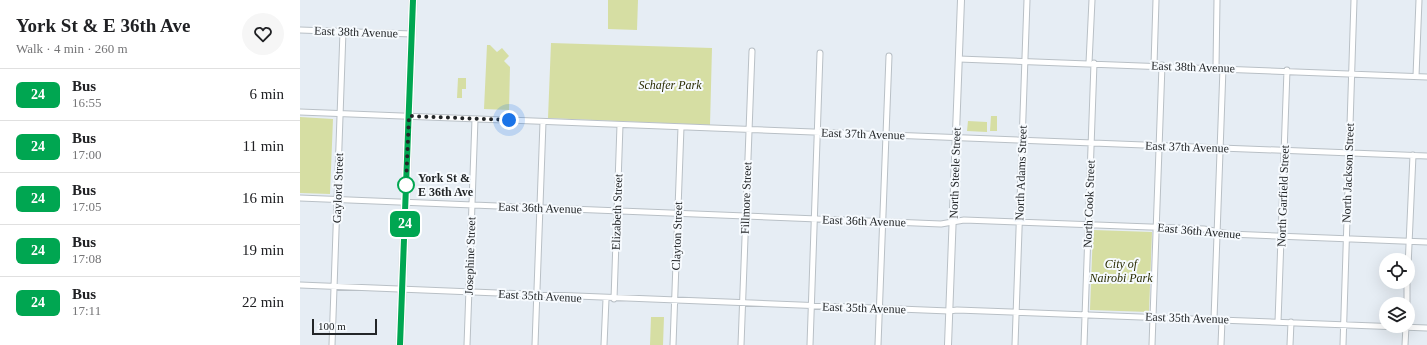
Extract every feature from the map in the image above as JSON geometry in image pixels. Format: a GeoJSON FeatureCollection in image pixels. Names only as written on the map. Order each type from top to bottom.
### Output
{"type":"FeatureCollection","features":[{"type":"Feature","properties":{"kind":"main road"},"geometry":{"type":"LineString","coordinates":[[400,345],[413,0]]}},
{"type":"Feature","properties":{"kind":"street","name":"North Steele Street"},"geometry":{"type":"LineString","coordinates":[[948,345],[954,222],[961,0]]}},
{"type":"Feature","properties":{"kind":"street","name":"North Adams Street"},"geometry":{"type":"LineString","coordinates":[[1015,345],[1027,0]]}},
{"type":"Feature","properties":{"kind":"street","name":"North Cook Street"},"geometry":{"type":"LineString","coordinates":[[1084,345],[1091,143],[1092,0]]}},
{"type":"Feature","properties":{"kind":"street"},"geometry":{"type":"LineString","coordinates":[[1154,65],[1156,0]]}},
{"type":"Feature","properties":{"kind":"street"},"geometry":{"type":"LineString","coordinates":[[1216,67],[1217,0]]}},
{"type":"Feature","properties":{"kind":"street","name":"North Jackson Street"},"geometry":{"type":"LineString","coordinates":[[1342,345],[1354,0]]}},
{"type":"Feature","properties":{"kind":"street"},"geometry":{"type":"LineString","coordinates":[[1416,76],[1419,0]]}},
{"type":"Feature","properties":{"kind":"street","name":"East 38th Avenue"},"geometry":{"type":"LineString","coordinates":[[300,30],[412,34]]}},
{"type":"Feature","properties":{"kind":"street","name":"Gaylord Street"},"geometry":{"type":"LineString","coordinates":[[332,345],[344,31]]}},
{"type":"Feature","properties":{"kind":"street","name":"Fillmore Street"},"geometry":{"type":"LineString","coordinates":[[740,345],[752,51]]}},
{"type":"Feature","properties":{"kind":"street"},"geometry":{"type":"LineString","coordinates":[[810,345],[820,53]]}},
{"type":"Feature","properties":{"kind":"street"},"geometry":{"type":"LineString","coordinates":[[878,345],[888,56]]}},
{"type":"Feature","properties":{"kind":"street","name":"East 38th Avenue"},"geometry":{"type":"LineString","coordinates":[[959,59],[1216,67],[1427,77]]}},
{"type":"Feature","properties":{"kind":"street"},"geometry":{"type":"LineString","coordinates":[[1152,345],[1162,65]]}},
{"type":"Feature","properties":{"kind":"street"},"geometry":{"type":"LineString","coordinates":[[1214,320],[1223,68]]}},
{"type":"Feature","properties":{"kind":"street","name":"North Garfield Street"},"geometry":{"type":"LineString","coordinates":[[1278,322],[1287,70]]}},
{"type":"Feature","properties":{"kind":"street","name":"East 37th Avenue"},"geometry":{"type":"LineString","coordinates":[[300,112],[1427,156]]}},
{"type":"Feature","properties":{"kind":"street","name":"Josephine Street"},"geometry":{"type":"LineString","coordinates":[[467,345],[475,119]]}},
{"type":"Feature","properties":{"kind":"street"},"geometry":{"type":"LineString","coordinates":[[535,345],[543,122]]}},
{"type":"Feature","properties":{"kind":"street","name":"Elizabeth Street"},"geometry":{"type":"LineString","coordinates":[[614,299],[620,125]]}},
{"type":"Feature","properties":{"kind":"street","name":"Clayton Street"},"geometry":{"type":"LineString","coordinates":[[673,345],[681,127]]}},
{"type":"Feature","properties":{"kind":"street"},"geometry":{"type":"LineString","coordinates":[[1409,253],[1413,155]]}},
{"type":"Feature","properties":{"kind":"street","name":"East 36th Avenue"},"geometry":{"type":"LineString","coordinates":[[300,198],[941,224],[964,220],[1156,227],[1204,229],[1229,234],[1427,242]]}},
{"type":"Feature","properties":{"kind":"street","name":"East 35th Avenue"},"geometry":{"type":"LineString","coordinates":[[300,286],[879,309],[1085,314],[1379,325]]}},
{"type":"Feature","properties":{"kind":"street"},"geometry":{"type":"LineString","coordinates":[[604,345],[606,298]]}},
{"type":"Feature","properties":{"kind":"street"},"geometry":{"type":"LineString","coordinates":[[1221,345],[1222,320]]}},
{"type":"Feature","properties":{"kind":"street"},"geometry":{"type":"LineString","coordinates":[[1290,345],[1291,322]]}},
{"type":"Feature","properties":{"kind":"street","name":"East 35th Avenue"},"geometry":{"type":"LineString","coordinates":[[1415,327],[1427,328]]}},
{"type":"Feature","properties":{"kind":"street"},"geometry":{"type":"LineString","coordinates":[[1405,345],[1406,333]]}},
{"type":"Feature","properties":{"kind":"green space"},"geometry":{"type":"Polygon","coordinates":[[[608,0],[638,0],[637,30],[608,29],[608,0]]]}},
{"type":"Feature","properties":{"kind":"green space","name":"Schafer Park"},"geometry":{"type":"Polygon","coordinates":[[[551,43],[712,48],[710,125],[548,118],[551,43]]]}},
{"type":"Feature","properties":{"kind":"green space"},"geometry":{"type":"Polygon","coordinates":[[[487,45],[490,45],[497,52],[502,48],[509,56],[504,61],[510,67],[509,110],[484,109],[487,45]]]}},
{"type":"Feature","properties":{"kind":"green space"},"geometry":{"type":"Polygon","coordinates":[[[458,78],[466,78],[466,89],[462,89],[462,98],[457,98],[458,78]]]}},
{"type":"Feature","properties":{"kind":"green space"},"geometry":{"type":"Polygon","coordinates":[[[991,116],[997,116],[997,131],[990,131],[991,116]]]}},
{"type":"Feature","properties":{"kind":"green space"},"geometry":{"type":"Polygon","coordinates":[[[300,117],[333,119],[330,194],[300,193],[300,117]]]}},
{"type":"Feature","properties":{"kind":"green space"},"geometry":{"type":"Polygon","coordinates":[[[968,121],[987,122],[987,132],[967,131],[968,121]]]}},
{"type":"Feature","properties":{"kind":"green space","name":"City of Nairobi Park"},"geometry":{"type":"Polygon","coordinates":[[[1093,230],[1152,232],[1149,312],[1090,310],[1093,230]]]}},
{"type":"Feature","properties":{"kind":"green space"},"geometry":{"type":"Polygon","coordinates":[[[651,317],[664,317],[663,345],[650,345],[651,317]]]}},
{"type":"Feature","properties":{"kind":"bus line","name":"24"},"geometry":{"type":"LineString","coordinates":[[400,345],[413,0]]}},
{"type":"Feature","properties":{"kind":"place","name":"York St & E 36th Ave"},"geometry":{"type":"Point","coordinates":[406,185]}},
{"type":"Feature","properties":{"kind":"route"},"geometry":{"type":"LineString","coordinates":[[406,185],[409,116],[509,120]]}}]}
